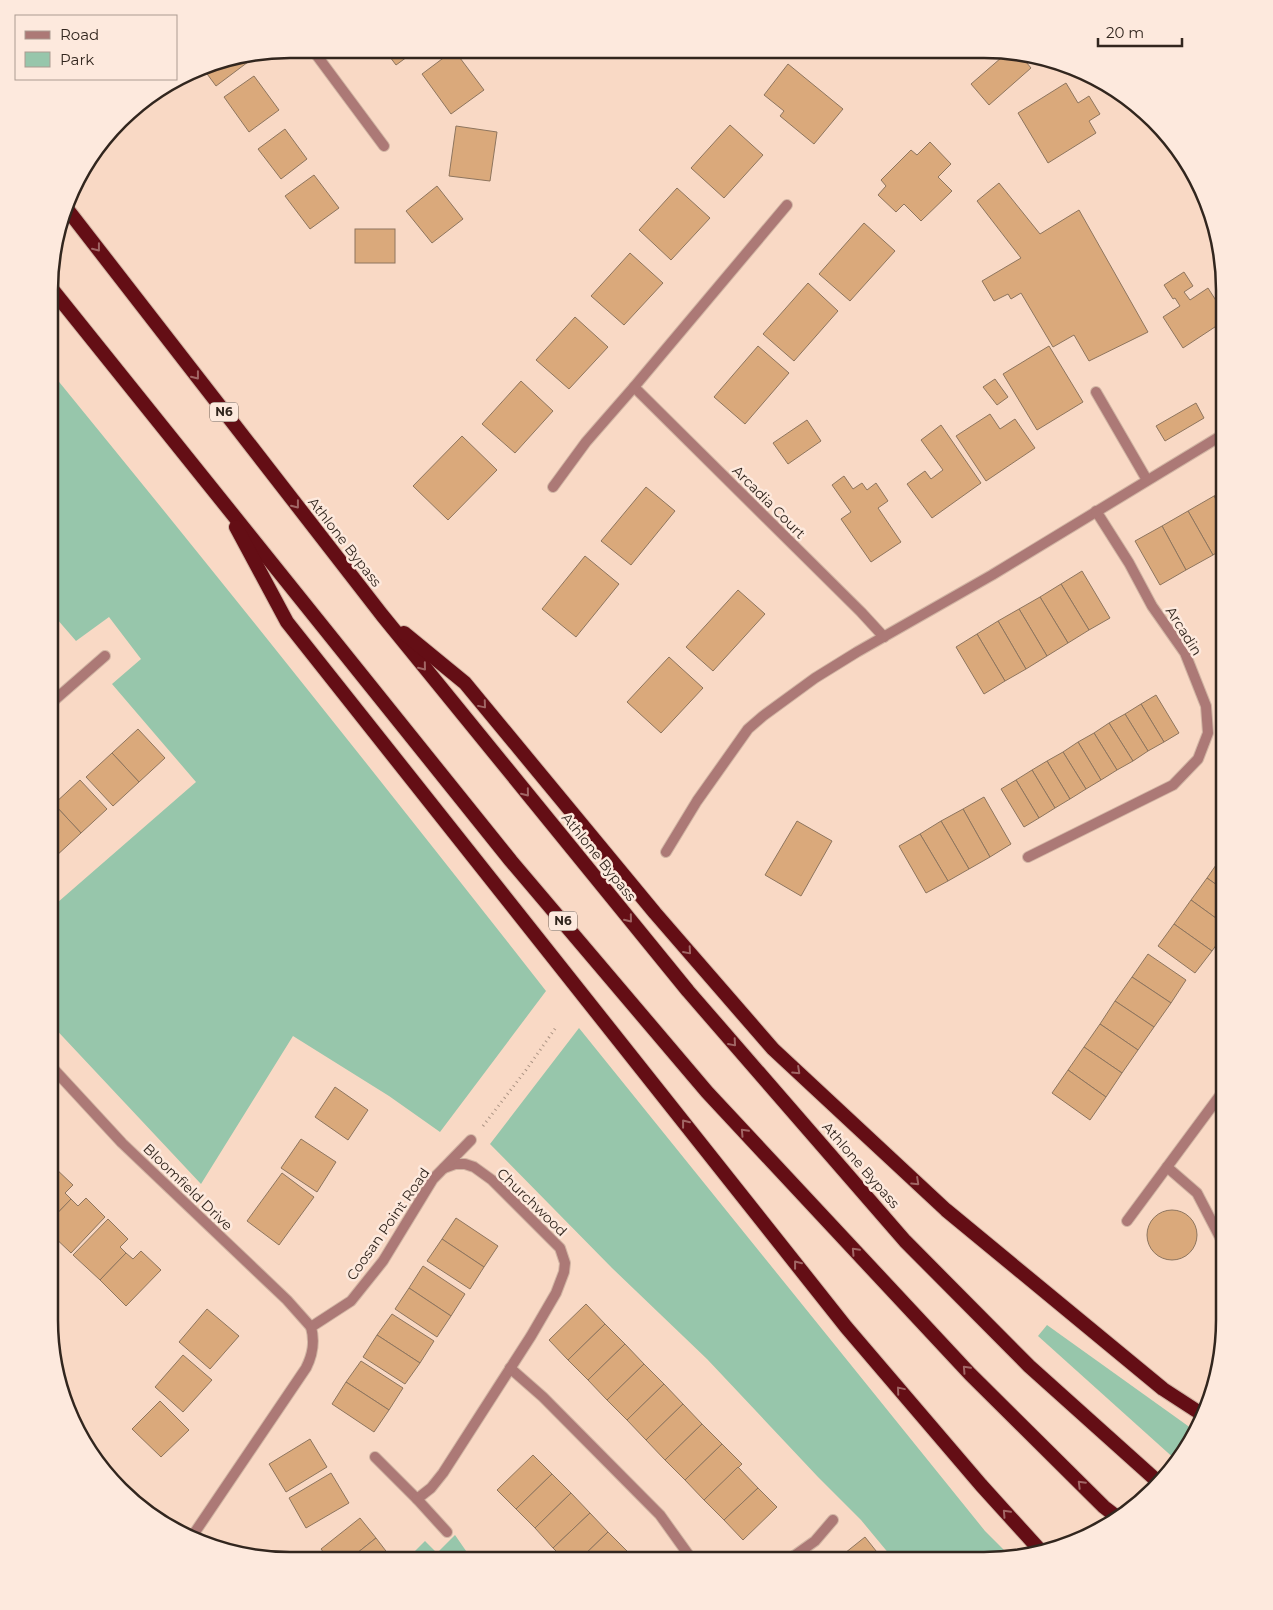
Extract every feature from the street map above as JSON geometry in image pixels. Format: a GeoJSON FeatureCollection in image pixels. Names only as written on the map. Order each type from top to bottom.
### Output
{"type":"FeatureCollection","features":[{"type":"Feature","properties":{"kind":"highway","name":"Athlone Bypass"},"geometry":{"type":"LineString","coordinates":[[70,214],[382,616],[688,991],[905,1242],[1029,1366],[1154,1478]]}},
{"type":"Feature","properties":{"kind":"highway","name":"N6"},"geometry":{"type":"LineString","coordinates":[[57,295],[511,861],[707,1092],[970,1374],[1112,1513]]}},
{"type":"Feature","properties":{"kind":"highway","name":"N6"},"geometry":{"type":"LineString","coordinates":[[218,494],[287,622],[846,1327],[981,1485],[1037,1546]]}},
{"type":"Feature","properties":{"kind":"highway","name":"N6"},"geometry":{"type":"LineString","coordinates":[[382,616],[465,683],[655,913],[773,1049],[946,1210],[1163,1389],[1197,1411]]}},
{"type":"Feature","properties":{"kind":"street"},"geometry":{"type":"LineString","coordinates":[[319,58],[384,146]]}},
{"type":"Feature","properties":{"kind":"street"},"geometry":{"type":"LineString","coordinates":[[552,487],[592,435],[787,205]]}},
{"type":"Feature","properties":{"kind":"street","name":"Arcadia Court"},"geometry":{"type":"LineString","coordinates":[[634,387],[884,637]]}},
{"type":"Feature","properties":{"kind":"street"},"geometry":{"type":"LineString","coordinates":[[1096,392],[1148,480]]}},
{"type":"Feature","properties":{"kind":"street"},"geometry":{"type":"LineString","coordinates":[[666,852],[697,801],[748,728],[815,678],[992,575],[1216,439]]}},
{"type":"Feature","properties":{"kind":"street","name":"Arcadin"},"geometry":{"type":"LineString","coordinates":[[1028,857],[1173,785],[1198,759],[1208,733],[1206,706],[1185,653],[1152,606],[1129,564],[1096,511]]}},
{"type":"Feature","properties":{"kind":"street"},"geometry":{"type":"LineString","coordinates":[[57,698],[105,656]]}},
{"type":"Feature","properties":{"kind":"street","name":"Bloomfield Drive"},"geometry":{"type":"LineString","coordinates":[[57,1073],[122,1143],[287,1300],[311,1327]]}},
{"type":"Feature","properties":{"kind":"street"},"geometry":{"type":"LineString","coordinates":[[1127,1221],[1216,1101]]}},
{"type":"Feature","properties":{"kind":"street","name":"Coosan Point Road"},"geometry":{"type":"LineString","coordinates":[[311,1327],[350,1301],[382,1261],[434,1179],[471,1140]]}},
{"type":"Feature","properties":{"kind":"street","name":"Churchwood"},"geometry":{"type":"LineString","coordinates":[[416,1499],[431,1488],[443,1473],[531,1336],[556,1293],[564,1272],[563,1256],[560,1248],[492,1180],[474,1167],[466,1164],[455,1164],[444,1168]]}},
{"type":"Feature","properties":{"kind":"street"},"geometry":{"type":"LineString","coordinates":[[1167,1167],[1197,1193],[1216,1230]]}},
{"type":"Feature","properties":{"kind":"street"},"geometry":{"type":"LineString","coordinates":[[195,1533],[306,1368],[314,1347],[311,1327]]}},
{"type":"Feature","properties":{"kind":"street"},"geometry":{"type":"LineString","coordinates":[[510,1368],[543,1397],[660,1515],[687,1552]]}},
{"type":"Feature","properties":{"kind":"street"},"geometry":{"type":"LineString","coordinates":[[375,1457],[447,1532]]}},
{"type":"Feature","properties":{"kind":"street"},"geometry":{"type":"LineString","coordinates":[[800,1552],[815,1541],[833,1520]]}},
{"type":"Feature","properties":{"kind":"path"},"geometry":{"type":"LineString","coordinates":[[471,1140],[557,1026]]}},
{"type":"Feature","properties":{"kind":"green space"},"geometry":{"type":"Polygon","coordinates":[[[57,379],[300,680],[546,991],[440,1132],[389,1096],[293,1036],[201,1184],[57,1031],[57,903],[196,782],[112,684],[141,659],[109,617],[76,641],[57,619],[57,379]]]}},
{"type":"Feature","properties":{"kind":"green space"},"geometry":{"type":"Polygon","coordinates":[[[579,1028],[985,1531],[1006,1552],[888,1552],[861,1520],[707,1359],[612,1268],[490,1144],[579,1028]]]}},
{"type":"Feature","properties":{"kind":"green space"},"geometry":{"type":"Polygon","coordinates":[[[1047,1325],[1190,1427],[1172,1456],[1038,1336],[1047,1325]]]}},
{"type":"Feature","properties":{"kind":"green space"},"geometry":{"type":"Polygon","coordinates":[[[455,1535],[467,1552],[438,1552],[455,1535]]]}},
{"type":"Feature","properties":{"kind":"green space"},"geometry":{"type":"Polygon","coordinates":[[[425,1541],[436,1552],[414,1552],[425,1541]]]}},
{"type":"Feature","properties":{"kind":"building"},"geometry":{"type":"Polygon","coordinates":[[[391,58],[406,58],[396,65],[391,58]]]}},
{"type":"Feature","properties":{"kind":"building"},"geometry":{"type":"Polygon","coordinates":[[[443,58],[460,58],[484,90],[451,114],[422,74],[443,58]]]}},
{"type":"Feature","properties":{"kind":"building"},"geometry":{"type":"Polygon","coordinates":[[[1001,58],[1025,61],[1031,68],[989,105],[971,84],[1001,58]]]}},
{"type":"Feature","properties":{"kind":"building"},"geometry":{"type":"Polygon","coordinates":[[[248,61],[248,62],[216,86],[206,73],[248,61]]]}},
{"type":"Feature","properties":{"kind":"building"},"geometry":{"type":"Polygon","coordinates":[[[788,64],[843,109],[814,144],[780,116],[784,111],[764,95],[788,64]]]}},
{"type":"Feature","properties":{"kind":"building"},"geometry":{"type":"Polygon","coordinates":[[[254,76],[279,110],[249,132],[224,97],[254,76]]]}},
{"type":"Feature","properties":{"kind":"building"},"geometry":{"type":"Polygon","coordinates":[[[1066,83],[1078,103],[1089,96],[1100,114],[1089,121],[1096,133],[1048,163],[1018,113],[1066,83]]]}},
{"type":"Feature","properties":{"kind":"building"},"geometry":{"type":"Polygon","coordinates":[[[730,125],[763,155],[724,198],[691,168],[730,125]]]}},
{"type":"Feature","properties":{"kind":"building"},"geometry":{"type":"Polygon","coordinates":[[[456,126],[497,132],[490,181],[449,176],[456,126]]]}},
{"type":"Feature","properties":{"kind":"building"},"geometry":{"type":"Polygon","coordinates":[[[285,129],[307,159],[281,179],[258,149],[285,129]]]}},
{"type":"Feature","properties":{"kind":"building"},"geometry":{"type":"Polygon","coordinates":[[[930,142],[951,164],[938,177],[952,191],[921,221],[904,204],[896,212],[878,195],[886,186],[881,180],[911,150],[917,155],[930,142]]]}},
{"type":"Feature","properties":{"kind":"building"},"geometry":{"type":"Polygon","coordinates":[[[314,175],[339,208],[310,229],[285,196],[314,175]]]}},
{"type":"Feature","properties":{"kind":"building"},"geometry":{"type":"Polygon","coordinates":[[[999,183],[1040,234],[1079,210],[1148,332],[1089,361],[1074,335],[1053,347],[1021,293],[1011,299],[1008,294],[994,301],[982,281],[1021,258],[977,201],[999,183]]]}},
{"type":"Feature","properties":{"kind":"building"},"geometry":{"type":"Polygon","coordinates":[[[437,186],[463,219],[432,243],[406,211],[437,186]]]}},
{"type":"Feature","properties":{"kind":"building"},"geometry":{"type":"Polygon","coordinates":[[[677,188],[710,218],[671,260],[639,230],[677,188]]]}},
{"type":"Feature","properties":{"kind":"building"},"geometry":{"type":"Polygon","coordinates":[[[864,223],[895,251],[850,301],[819,274],[864,223]]]}},
{"type":"Feature","properties":{"kind":"building"},"geometry":{"type":"Polygon","coordinates":[[[355,229],[395,229],[395,263],[355,263],[355,229]]]}},
{"type":"Feature","properties":{"kind":"building"},"geometry":{"type":"Polygon","coordinates":[[[630,253],[663,283],[624,325],[591,296],[630,253]]]}},
{"type":"Feature","properties":{"kind":"building"},"geometry":{"type":"Polygon","coordinates":[[[1184,272],[1193,286],[1184,292],[1190,300],[1208,288],[1216,300],[1216,326],[1183,348],[1163,317],[1180,306],[1164,285],[1184,272]]]}},
{"type":"Feature","properties":{"kind":"building"},"geometry":{"type":"Polygon","coordinates":[[[808,283],[838,311],[794,361],[763,334],[808,283]]]}},
{"type":"Feature","properties":{"kind":"building"},"geometry":{"type":"Polygon","coordinates":[[[575,317],[608,347],[569,389],[536,360],[575,317]]]}},
{"type":"Feature","properties":{"kind":"building"},"geometry":{"type":"Polygon","coordinates":[[[758,346],[789,373],[745,424],[714,397],[758,346]]]}},
{"type":"Feature","properties":{"kind":"building"},"geometry":{"type":"Polygon","coordinates":[[[1049,346],[1083,402],[1037,430],[1003,374],[1049,346]]]}},
{"type":"Feature","properties":{"kind":"building"},"geometry":{"type":"Polygon","coordinates":[[[995,379],[1008,397],[997,405],[983,387],[995,379]]]}},
{"type":"Feature","properties":{"kind":"building"},"geometry":{"type":"Polygon","coordinates":[[[521,381],[553,411],[515,453],[482,424],[521,381]]]}},
{"type":"Feature","properties":{"kind":"building"},"geometry":{"type":"Polygon","coordinates":[[[1196,403],[1204,418],[1165,441],[1156,426],[1196,403]]]}},
{"type":"Feature","properties":{"kind":"building"},"geometry":{"type":"Polygon","coordinates":[[[990,414],[1000,429],[1015,419],[1035,448],[986,481],[956,436],[990,414]]]}},
{"type":"Feature","properties":{"kind":"building"},"geometry":{"type":"Polygon","coordinates":[[[807,420],[821,441],[788,464],[773,443],[807,420]]]}},
{"type":"Feature","properties":{"kind":"building"},"geometry":{"type":"Polygon","coordinates":[[[941,425],[981,483],[932,518],[907,484],[925,471],[931,479],[943,470],[921,440],[941,425]]]}},
{"type":"Feature","properties":{"kind":"building"},"geometry":{"type":"Polygon","coordinates":[[[462,436],[497,470],[448,520],[413,486],[462,436]]]}},
{"type":"Feature","properties":{"kind":"building"},"geometry":{"type":"Polygon","coordinates":[[[844,476],[853,489],[862,483],[867,490],[876,483],[888,501],[878,508],[901,542],[871,562],[841,519],[851,512],[832,485],[844,476]]]}},
{"type":"Feature","properties":{"kind":"building"},"geometry":{"type":"Polygon","coordinates":[[[646,487],[675,511],[631,565],[601,541],[646,487]]]}},
{"type":"Feature","properties":{"kind":"building"},"geometry":{"type":"Polygon","coordinates":[[[1214,496],[1216,500],[1216,553],[1213,555],[1188,511],[1214,496]]]}},
{"type":"Feature","properties":{"kind":"building"},"geometry":{"type":"Polygon","coordinates":[[[1188,511],[1213,555],[1186,570],[1162,526],[1188,511]]]}},
{"type":"Feature","properties":{"kind":"building"},"geometry":{"type":"Polygon","coordinates":[[[1162,526],[1186,570],[1160,585],[1135,541],[1162,526]]]}},
{"type":"Feature","properties":{"kind":"building"},"geometry":{"type":"Polygon","coordinates":[[[585,556],[619,584],[576,637],[542,609],[585,556]]]}},
{"type":"Feature","properties":{"kind":"building"},"geometry":{"type":"Polygon","coordinates":[[[1082,571],[1110,618],[1089,630],[1061,584],[1082,571]]]}},
{"type":"Feature","properties":{"kind":"building"},"geometry":{"type":"Polygon","coordinates":[[[1061,584],[1089,630],[1068,643],[1040,597],[1061,584]]]}},
{"type":"Feature","properties":{"kind":"building"},"geometry":{"type":"Polygon","coordinates":[[[738,590],[765,614],[713,671],[686,647],[738,590]]]}},
{"type":"Feature","properties":{"kind":"building"},"geometry":{"type":"Polygon","coordinates":[[[1040,597],[1068,643],[1047,656],[1019,609],[1040,597]]]}},
{"type":"Feature","properties":{"kind":"building"},"geometry":{"type":"Polygon","coordinates":[[[1019,609],[1047,656],[1026,669],[998,621],[1019,609]]]}},
{"type":"Feature","properties":{"kind":"building"},"geometry":{"type":"Polygon","coordinates":[[[998,621],[1026,669],[1005,681],[977,634],[998,621]]]}},
{"type":"Feature","properties":{"kind":"building"},"geometry":{"type":"Polygon","coordinates":[[[977,634],[1005,681],[984,694],[956,647],[977,634]]]}},
{"type":"Feature","properties":{"kind":"building"},"geometry":{"type":"Polygon","coordinates":[[[669,657],[703,688],[661,733],[627,702],[669,657]]]}},
{"type":"Feature","properties":{"kind":"building"},"geometry":{"type":"Polygon","coordinates":[[[1156,695],[1179,733],[1164,742],[1141,704],[1156,695]]]}},
{"type":"Feature","properties":{"kind":"building"},"geometry":{"type":"Polygon","coordinates":[[[1141,704],[1164,742],[1148,751],[1125,714],[1141,704]]]}},
{"type":"Feature","properties":{"kind":"building"},"geometry":{"type":"Polygon","coordinates":[[[1125,714],[1148,751],[1133,761],[1109,723],[1125,714]]]}},
{"type":"Feature","properties":{"kind":"building"},"geometry":{"type":"Polygon","coordinates":[[[1109,723],[1133,761],[1117,770],[1094,733],[1109,723]]]}},
{"type":"Feature","properties":{"kind":"building"},"geometry":{"type":"Polygon","coordinates":[[[138,729],[165,758],[139,782],[112,753],[138,729]]]}},
{"type":"Feature","properties":{"kind":"building"},"geometry":{"type":"Polygon","coordinates":[[[1094,733],[1117,770],[1101,780],[1078,742],[1094,733]]]}},
{"type":"Feature","properties":{"kind":"building"},"geometry":{"type":"Polygon","coordinates":[[[1078,742],[1101,780],[1086,789],[1063,752],[1078,742]]]}},
{"type":"Feature","properties":{"kind":"building"},"geometry":{"type":"Polygon","coordinates":[[[1063,752],[1086,789],[1070,799],[1047,761],[1063,752]]]}},
{"type":"Feature","properties":{"kind":"building"},"geometry":{"type":"Polygon","coordinates":[[[112,753],[139,782],[113,806],[86,777],[112,753]]]}},
{"type":"Feature","properties":{"kind":"building"},"geometry":{"type":"Polygon","coordinates":[[[1047,761],[1070,799],[1055,808],[1032,770],[1047,761]]]}},
{"type":"Feature","properties":{"kind":"building"},"geometry":{"type":"Polygon","coordinates":[[[1032,770],[1055,808],[1039,818],[1016,780],[1032,770]]]}},
{"type":"Feature","properties":{"kind":"building"},"geometry":{"type":"Polygon","coordinates":[[[80,780],[107,809],[81,833],[57,807],[57,801],[80,780]]]}},
{"type":"Feature","properties":{"kind":"building"},"geometry":{"type":"Polygon","coordinates":[[[1016,780],[1039,818],[1024,827],[1001,789],[1016,780]]]}},
{"type":"Feature","properties":{"kind":"building"},"geometry":{"type":"Polygon","coordinates":[[[984,797],[1011,844],[990,857],[963,809],[984,797]]]}},
{"type":"Feature","properties":{"kind":"building"},"geometry":{"type":"Polygon","coordinates":[[[57,807],[81,833],[57,855],[57,807]]]}},
{"type":"Feature","properties":{"kind":"building"},"geometry":{"type":"Polygon","coordinates":[[[963,809],[990,857],[969,869],[941,821],[963,809]]]}},
{"type":"Feature","properties":{"kind":"building"},"geometry":{"type":"Polygon","coordinates":[[[797,821],[832,841],[801,896],[765,875],[797,821]]]}},
{"type":"Feature","properties":{"kind":"building"},"geometry":{"type":"Polygon","coordinates":[[[941,821],[969,869],[948,881],[920,834],[941,821]]]}},
{"type":"Feature","properties":{"kind":"building"},"geometry":{"type":"Polygon","coordinates":[[[920,834],[948,881],[926,893],[899,846],[920,834]]]}},
{"type":"Feature","properties":{"kind":"building"},"geometry":{"type":"Polygon","coordinates":[[[1216,865],[1216,884],[1207,878],[1216,865]]]}},
{"type":"Feature","properties":{"kind":"building"},"geometry":{"type":"Polygon","coordinates":[[[1207,878],[1216,884],[1216,918],[1191,900],[1207,878]]]}},
{"type":"Feature","properties":{"kind":"building"},"geometry":{"type":"Polygon","coordinates":[[[1191,900],[1216,918],[1216,945],[1212,951],[1174,924],[1191,900]]]}},
{"type":"Feature","properties":{"kind":"building"},"geometry":{"type":"Polygon","coordinates":[[[1174,924],[1212,951],[1195,973],[1158,946],[1174,924]]]}},
{"type":"Feature","properties":{"kind":"building"},"geometry":{"type":"Polygon","coordinates":[[[1148,954],[1186,980],[1171,1003],[1132,977],[1148,954]]]}},
{"type":"Feature","properties":{"kind":"building"},"geometry":{"type":"Polygon","coordinates":[[[1132,977],[1171,1003],[1154,1027],[1115,1001],[1132,977]]]}},
{"type":"Feature","properties":{"kind":"building"},"geometry":{"type":"Polygon","coordinates":[[[1115,1001],[1154,1027],[1138,1050],[1100,1024],[1115,1001]]]}},
{"type":"Feature","properties":{"kind":"building"},"geometry":{"type":"Polygon","coordinates":[[[1100,1024],[1138,1050],[1122,1073],[1084,1047],[1100,1024]]]}},
{"type":"Feature","properties":{"kind":"building"},"geometry":{"type":"Polygon","coordinates":[[[1084,1047],[1122,1073],[1106,1097],[1068,1070],[1084,1047]]]}},
{"type":"Feature","properties":{"kind":"building"},"geometry":{"type":"Polygon","coordinates":[[[1068,1070],[1106,1097],[1090,1120],[1052,1093],[1068,1070]]]}},
{"type":"Feature","properties":{"kind":"building"},"geometry":{"type":"Polygon","coordinates":[[[335,1087],[368,1110],[348,1140],[315,1117],[335,1087]]]}},
{"type":"Feature","properties":{"kind":"building"},"geometry":{"type":"Polygon","coordinates":[[[301,1139],[336,1162],[317,1192],[281,1168],[301,1139]]]}},
{"type":"Feature","properties":{"kind":"building"},"geometry":{"type":"Polygon","coordinates":[[[57,1170],[73,1185],[65,1193],[71,1199],[57,1214],[57,1170]]]}},
{"type":"Feature","properties":{"kind":"building"},"geometry":{"type":"Polygon","coordinates":[[[282,1173],[314,1197],[279,1245],[247,1221],[282,1173]]]}},
{"type":"Feature","properties":{"kind":"building"},"geometry":{"type":"Polygon","coordinates":[[[86,1198],[105,1217],[71,1253],[57,1240],[57,1214],[71,1199],[78,1206],[86,1198]]]}},
{"type":"Feature","properties":{"kind":"building"},"geometry":{"type":"Polygon","coordinates":[[[1172,1210],[1182,1212],[1190,1217],[1195,1225],[1197,1235],[1195,1245],[1190,1253],[1182,1258],[1172,1260],[1162,1258],[1154,1253],[1149,1245],[1147,1235],[1149,1225],[1154,1217],[1162,1212],[1172,1210]]]}},
{"type":"Feature","properties":{"kind":"building"},"geometry":{"type":"Polygon","coordinates":[[[456,1218],[498,1246],[484,1267],[442,1239],[456,1218]]]}},
{"type":"Feature","properties":{"kind":"building"},"geometry":{"type":"Polygon","coordinates":[[[108,1219],[128,1239],[120,1247],[126,1253],[100,1280],[73,1255],[108,1219]]]}},
{"type":"Feature","properties":{"kind":"building"},"geometry":{"type":"Polygon","coordinates":[[[442,1239],[484,1267],[470,1289],[427,1261],[442,1239]]]}},
{"type":"Feature","properties":{"kind":"building"},"geometry":{"type":"Polygon","coordinates":[[[141,1251],[161,1270],[126,1306],[100,1280],[126,1253],[133,1259],[141,1251]]]}},
{"type":"Feature","properties":{"kind":"building"},"geometry":{"type":"Polygon","coordinates":[[[423,1266],[465,1294],[451,1316],[409,1288],[423,1266]]]}},
{"type":"Feature","properties":{"kind":"building"},"geometry":{"type":"Polygon","coordinates":[[[409,1288],[451,1316],[437,1337],[395,1309],[409,1288]]]}},
{"type":"Feature","properties":{"kind":"building"},"geometry":{"type":"Polygon","coordinates":[[[586,1304],[605,1324],[568,1360],[549,1340],[586,1304]]]}},
{"type":"Feature","properties":{"kind":"building"},"geometry":{"type":"Polygon","coordinates":[[[207,1309],[239,1336],[210,1369],[179,1342],[207,1309]]]}},
{"type":"Feature","properties":{"kind":"building"},"geometry":{"type":"Polygon","coordinates":[[[392,1314],[434,1341],[420,1363],[377,1335],[392,1314]]]}},
{"type":"Feature","properties":{"kind":"building"},"geometry":{"type":"Polygon","coordinates":[[[605,1324],[625,1344],[588,1380],[568,1360],[605,1324]]]}},
{"type":"Feature","properties":{"kind":"building"},"geometry":{"type":"Polygon","coordinates":[[[377,1335],[420,1363],[405,1384],[363,1357],[377,1335]]]}},
{"type":"Feature","properties":{"kind":"building"},"geometry":{"type":"Polygon","coordinates":[[[625,1344],[644,1364],[607,1400],[588,1380],[625,1344]]]}},
{"type":"Feature","properties":{"kind":"building"},"geometry":{"type":"Polygon","coordinates":[[[183,1355],[212,1380],[183,1412],[155,1387],[183,1355]]]}},
{"type":"Feature","properties":{"kind":"building"},"geometry":{"type":"Polygon","coordinates":[[[361,1361],[403,1388],[389,1410],[346,1382],[361,1361]]]}},
{"type":"Feature","properties":{"kind":"building"},"geometry":{"type":"Polygon","coordinates":[[[644,1364],[664,1384],[627,1420],[607,1400],[644,1364]]]}},
{"type":"Feature","properties":{"kind":"building"},"geometry":{"type":"Polygon","coordinates":[[[346,1382],[389,1410],[374,1432],[332,1404],[346,1382]]]}},
{"type":"Feature","properties":{"kind":"building"},"geometry":{"type":"Polygon","coordinates":[[[664,1384],[683,1404],[646,1440],[627,1420],[664,1384]]]}},
{"type":"Feature","properties":{"kind":"building"},"geometry":{"type":"Polygon","coordinates":[[[160,1401],[189,1430],[161,1457],[132,1429],[160,1401]]]}},
{"type":"Feature","properties":{"kind":"building"},"geometry":{"type":"Polygon","coordinates":[[[683,1404],[702,1424],[665,1460],[646,1440],[683,1404]]]}},
{"type":"Feature","properties":{"kind":"building"},"geometry":{"type":"Polygon","coordinates":[[[702,1424],[722,1444],[685,1480],[665,1460],[702,1424]]]}},
{"type":"Feature","properties":{"kind":"building"},"geometry":{"type":"Polygon","coordinates":[[[310,1439],[327,1467],[286,1492],[269,1464],[310,1439]]]}},
{"type":"Feature","properties":{"kind":"building"},"geometry":{"type":"Polygon","coordinates":[[[722,1444],[742,1464],[704,1500],[685,1480],[722,1444]]]}},
{"type":"Feature","properties":{"kind":"building"},"geometry":{"type":"Polygon","coordinates":[[[533,1455],[552,1474],[516,1509],[497,1490],[533,1455]]]}},
{"type":"Feature","properties":{"kind":"building"},"geometry":{"type":"Polygon","coordinates":[[[738,1467],[758,1488],[724,1520],[704,1500],[738,1467]]]}},
{"type":"Feature","properties":{"kind":"building"},"geometry":{"type":"Polygon","coordinates":[[[331,1473],[349,1503],[306,1528],[289,1498],[331,1473]]]}},
{"type":"Feature","properties":{"kind":"building"},"geometry":{"type":"Polygon","coordinates":[[[552,1474],[571,1493],[535,1528],[516,1509],[552,1474]]]}},
{"type":"Feature","properties":{"kind":"building"},"geometry":{"type":"Polygon","coordinates":[[[758,1488],[777,1507],[743,1540],[724,1520],[758,1488]]]}},
{"type":"Feature","properties":{"kind":"building"},"geometry":{"type":"Polygon","coordinates":[[[571,1493],[590,1513],[553,1548],[535,1528],[571,1493]]]}},
{"type":"Feature","properties":{"kind":"building"},"geometry":{"type":"Polygon","coordinates":[[[590,1513],[608,1532],[587,1552],[557,1552],[553,1548],[590,1513]]]}},
{"type":"Feature","properties":{"kind":"building"},"geometry":{"type":"Polygon","coordinates":[[[360,1518],[376,1538],[358,1552],[323,1552],[321,1549],[360,1518]]]}},
{"type":"Feature","properties":{"kind":"building"},"geometry":{"type":"Polygon","coordinates":[[[608,1532],[627,1551],[626,1552],[587,1552],[608,1532]]]}},
{"type":"Feature","properties":{"kind":"building"},"geometry":{"type":"Polygon","coordinates":[[[865,1537],[877,1552],[846,1552],[865,1537]]]}},
{"type":"Feature","properties":{"kind":"building"},"geometry":{"type":"Polygon","coordinates":[[[376,1538],[387,1552],[358,1552],[376,1538]]]}}]}
